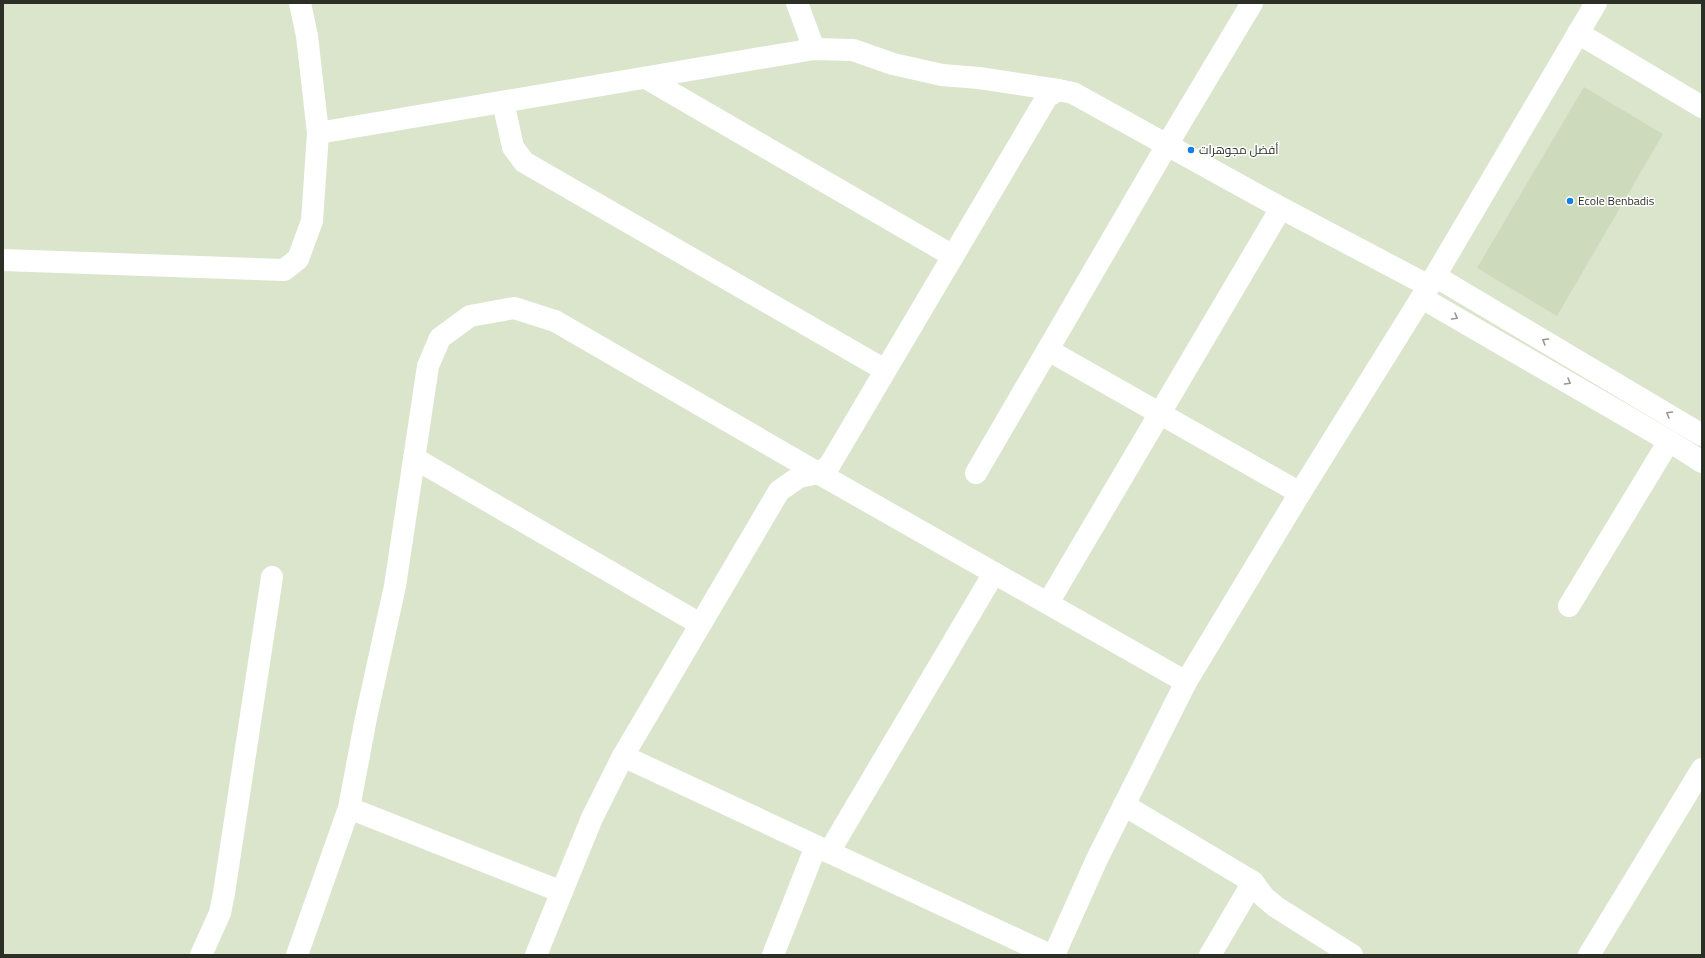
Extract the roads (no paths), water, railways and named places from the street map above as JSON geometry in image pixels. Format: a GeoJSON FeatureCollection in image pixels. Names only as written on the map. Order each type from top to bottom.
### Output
{"type":"FeatureCollection","features":[{"type":"Feature","properties":{"kind":"street"},"geometry":{"type":"LineString","coordinates":[[3,260],[284,270],[298,259],[312,222],[318,133],[307,36],[300,3]]}},
{"type":"Feature","properties":{"kind":"street"},"geometry":{"type":"LineString","coordinates":[[797,3],[814,49]]}},
{"type":"Feature","properties":{"kind":"street"},"geometry":{"type":"LineString","coordinates":[[976,473],[1167,145],[1252,3]]}},
{"type":"Feature","properties":{"kind":"street"},"geometry":{"type":"LineString","coordinates":[[1054,955],[1097,858],[1186,682],[1300,493],[1428,286],[1596,3]]}},
{"type":"Feature","properties":{"kind":"street"},"geometry":{"type":"LineString","coordinates":[[1578,33],[1702,107]]}},
{"type":"Feature","properties":{"kind":"street"},"geometry":{"type":"LineString","coordinates":[[318,133],[814,49],[853,50],[893,64],[942,75],[979,78],[1073,93],[1280,208],[1428,286],[1702,435]]}},
{"type":"Feature","properties":{"kind":"street"},"geometry":{"type":"LineString","coordinates":[[646,78],[953,256]]}},
{"type":"Feature","properties":{"kind":"street"},"geometry":{"type":"LineString","coordinates":[[536,955],[592,818],[623,756],[779,491],[799,477],[818,473],[829,466],[1047,97],[1058,90]]}},
{"type":"Feature","properties":{"kind":"street"},"geometry":{"type":"LineString","coordinates":[[503,102],[513,147],[524,162],[885,370]]}},
{"type":"Feature","properties":{"kind":"street"},"geometry":{"type":"LineString","coordinates":[[1048,603],[1280,208]]}},
{"type":"Feature","properties":{"kind":"street"},"geometry":{"type":"LineString","coordinates":[[1428,286],[1702,462]]}},
{"type":"Feature","properties":{"kind":"street"},"geometry":{"type":"LineString","coordinates":[[297,955],[349,808],[366,718],[395,586],[428,366],[440,338],[470,316],[514,308],[555,321],[818,473],[1186,682]]}},
{"type":"Feature","properties":{"kind":"street"},"geometry":{"type":"LineString","coordinates":[[1048,350],[1300,493]]}},
{"type":"Feature","properties":{"kind":"street"},"geometry":{"type":"LineString","coordinates":[[1569,606],[1669,441]]}},
{"type":"Feature","properties":{"kind":"street"},"geometry":{"type":"LineString","coordinates":[[414,458],[700,624]]}},
{"type":"Feature","properties":{"kind":"street"},"geometry":{"type":"LineString","coordinates":[[773,955],[822,849],[994,573]]}},
{"type":"Feature","properties":{"kind":"street"},"geometry":{"type":"LineString","coordinates":[[201,955],[220,913],[224,893],[272,576]]}},
{"type":"Feature","properties":{"kind":"street"},"geometry":{"type":"LineString","coordinates":[[623,756],[1050,955]]}},
{"type":"Feature","properties":{"kind":"street"},"geometry":{"type":"LineString","coordinates":[[1589,955],[1702,770]]}},
{"type":"Feature","properties":{"kind":"street"},"geometry":{"type":"LineString","coordinates":[[1124,805],[1254,882],[1264,897],[1276,907],[1352,955]]}},
{"type":"Feature","properties":{"kind":"street"},"geometry":{"type":"LineString","coordinates":[[349,808],[562,892]]}},
{"type":"Feature","properties":{"kind":"street"},"geometry":{"type":"LineString","coordinates":[[1210,955],[1254,882]]}},
{"type":"Feature","properties":{"kind":"place","name":"أفضل مجوهرات"},"geometry":{"type":"Point","coordinates":[1191,150]}},
{"type":"Feature","properties":{"kind":"place","name":"Ecole Benbadis"},"geometry":{"type":"Point","coordinates":[1570,201]}}]}
